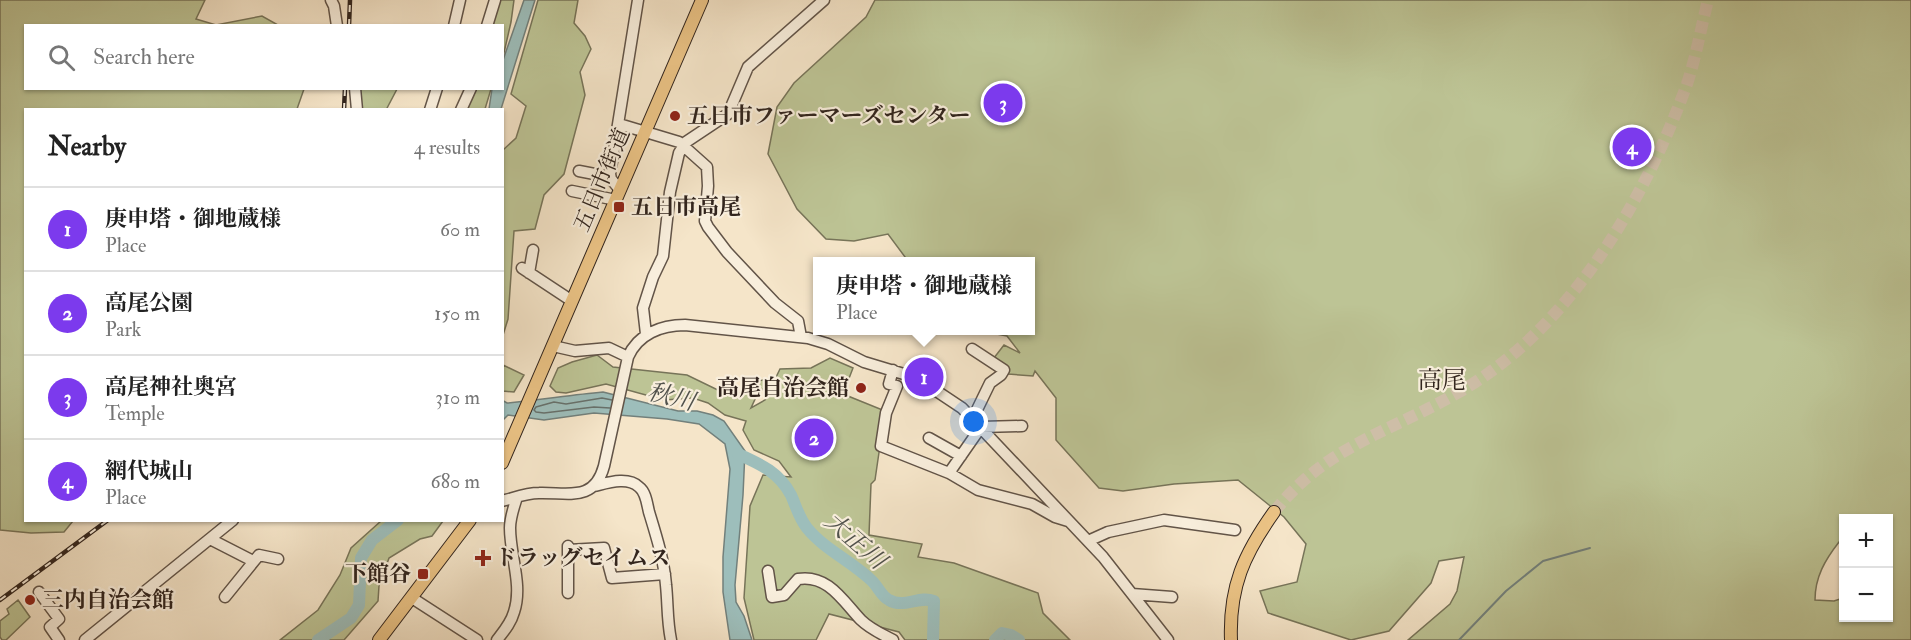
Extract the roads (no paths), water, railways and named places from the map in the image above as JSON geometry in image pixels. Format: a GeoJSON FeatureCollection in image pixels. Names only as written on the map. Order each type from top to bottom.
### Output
{"type":"FeatureCollection","features":[{"type":"Feature","properties":{"kind":"main road","name":"五日市街道"},"geometry":{"type":"LineString","coordinates":[[504,460],[702,0]]}},
{"type":"Feature","properties":{"kind":"main road"},"geometry":{"type":"LineString","coordinates":[[1232,640],[1233,597],[1238,574],[1251,546],[1274,512]]}},
{"type":"Feature","properties":{"kind":"main road"},"geometry":{"type":"LineString","coordinates":[[379,640],[469,522]]}},
{"type":"Feature","properties":{"kind":"street"},"geometry":{"type":"LineString","coordinates":[[331,0],[337,24]]}},
{"type":"Feature","properties":{"kind":"street"},"geometry":{"type":"LineString","coordinates":[[454,24],[460,0]]}},
{"type":"Feature","properties":{"kind":"street"},"geometry":{"type":"LineString","coordinates":[[489,24],[495,0]]}},
{"type":"Feature","properties":{"kind":"street"},"geometry":{"type":"LineString","coordinates":[[572,191],[618,195],[610,177],[638,0]]}},
{"type":"Feature","properties":{"kind":"street"},"geometry":{"type":"LineString","coordinates":[[646,334],[643,308],[663,256],[670,192],[675,166],[683,146],[699,132],[728,114],[748,67],[824,0]]}},
{"type":"Feature","properties":{"kind":"street"},"geometry":{"type":"LineString","coordinates":[[355,90],[357,108]]}},
{"type":"Feature","properties":{"kind":"street"},"geometry":{"type":"LineString","coordinates":[[431,108],[436,90]]}},
{"type":"Feature","properties":{"kind":"street"},"geometry":{"type":"LineString","coordinates":[[462,108],[470,90]]}},
{"type":"Feature","properties":{"kind":"street"},"geometry":{"type":"LineString","coordinates":[[619,124],[679,142],[707,167],[705,221],[708,227],[727,252],[775,303],[798,321],[801,337]]}},
{"type":"Feature","properties":{"kind":"street"},"geometry":{"type":"LineString","coordinates":[[579,171],[610,177]]}},
{"type":"Feature","properties":{"kind":"street"},"geometry":{"type":"LineString","coordinates":[[533,250],[526,271],[573,302]]}},
{"type":"Feature","properties":{"kind":"street"},"geometry":{"type":"LineString","coordinates":[[594,486],[603,471],[628,357],[634,346],[646,334],[664,327],[682,325],[820,341],[859,360],[924,381],[957,404],[977,422],[1088,541],[1168,640]]}},
{"type":"Feature","properties":{"kind":"street"},"geometry":{"type":"LineString","coordinates":[[553,346],[575,351],[609,348],[628,357]]}},
{"type":"Feature","properties":{"kind":"street"},"geometry":{"type":"LineString","coordinates":[[949,473],[961,456],[977,422],[990,383],[1004,370],[972,349]]}},
{"type":"Feature","properties":{"kind":"street"},"geometry":{"type":"LineString","coordinates":[[893,370],[889,384],[897,386],[886,413],[881,446],[949,473],[978,490],[1032,504],[1055,517],[1070,521]]}},
{"type":"Feature","properties":{"kind":"street"},"geometry":{"type":"LineString","coordinates":[[977,422],[1022,426]]}},
{"type":"Feature","properties":{"kind":"street"},"geometry":{"type":"LineString","coordinates":[[929,438],[961,456]]}},
{"type":"Feature","properties":{"kind":"street"},"geometry":{"type":"LineString","coordinates":[[504,500],[538,492],[577,494],[594,486],[615,482],[630,482],[641,488],[656,532],[665,574],[671,640]]}},
{"type":"Feature","properties":{"kind":"street"},"geometry":{"type":"LineString","coordinates":[[497,640],[508,625],[517,602],[510,530],[517,497]]}},
{"type":"Feature","properties":{"kind":"street"},"geometry":{"type":"LineString","coordinates":[[1088,541],[1108,532],[1164,520],[1235,530]]}},
{"type":"Feature","properties":{"kind":"street"},"geometry":{"type":"LineString","coordinates":[[85,640],[231,522]]}},
{"type":"Feature","properties":{"kind":"street"},"geometry":{"type":"LineString","coordinates":[[210,539],[253,561]]}},
{"type":"Feature","properties":{"kind":"street"},"geometry":{"type":"LineString","coordinates":[[568,593],[568,548],[604,548],[612,578],[665,574]]}},
{"type":"Feature","properties":{"kind":"street"},"geometry":{"type":"LineString","coordinates":[[225,597],[259,555],[278,559]]}},
{"type":"Feature","properties":{"kind":"street"},"geometry":{"type":"LineString","coordinates":[[768,570],[772,597],[784,595],[798,579],[808,577],[838,592],[861,620],[872,629],[893,640]]}},
{"type":"Feature","properties":{"kind":"street"},"geometry":{"type":"LineString","coordinates":[[39,592],[59,619],[50,627],[59,640]]}},
{"type":"Feature","properties":{"kind":"street"},"geometry":{"type":"LineString","coordinates":[[1132,594],[1172,597]]}},
{"type":"Feature","properties":{"kind":"street"},"geometry":{"type":"LineString","coordinates":[[412,598],[477,640]]}},
{"type":"Feature","properties":{"kind":"water"},"geometry":{"type":"Polygon","coordinates":[[[524,0],[535,0],[501,108],[489,108],[492,90],[504,90],[504,57],[524,0]]]}},
{"type":"Feature","properties":{"kind":"water"},"geometry":{"type":"Polygon","coordinates":[[[603,392],[678,411],[697,411],[713,415],[724,421],[745,451],[735,585],[736,602],[744,616],[752,640],[730,640],[723,592],[723,557],[730,469],[725,444],[699,424],[667,419],[594,413],[544,420],[508,415],[504,419],[504,401],[507,403],[603,392]]]}},
{"type":"Feature","properties":{"kind":"waterway","name":"大正川"},"geometry":{"type":"LineString","coordinates":[[738,454],[761,465],[781,480],[807,528],[821,542],[871,580],[886,598],[900,603],[934,601],[933,640]]}},
{"type":"Feature","properties":{"kind":"waterway"},"geometry":{"type":"LineString","coordinates":[[318,640],[351,618],[359,605],[361,558],[372,540],[395,522]]}},
{"type":"Feature","properties":{"kind":"waterway"},"geometry":{"type":"LineString","coordinates":[[1459,640],[1506,591],[1543,561],[1590,548]]}},
{"type":"Feature","properties":{"kind":"waterway","name":"大正川"},"geometry":{"type":"LineString","coordinates":[[995,640],[1002,633],[1019,640]]}},
{"type":"Feature","properties":{"kind":"tunnel"},"geometry":{"type":"LineString","coordinates":[[1274,512],[1315,471],[1337,456],[1459,392],[1499,366],[1535,334],[1568,298],[1598,258],[1625,216],[1670,128],[1687,84],[1708,0]]}},
{"type":"Feature","properties":{"kind":"railway"},"geometry":{"type":"LineString","coordinates":[[349,24],[350,0]]}},
{"type":"Feature","properties":{"kind":"railway"},"geometry":{"type":"LineString","coordinates":[[344,108],[345,90]]}},
{"type":"Feature","properties":{"kind":"railway"},"geometry":{"type":"LineString","coordinates":[[0,600],[105,522]]}},
{"type":"Feature","properties":{"kind":"place","name":"高尾神社奥宮"},"geometry":{"type":"Point","coordinates":[1003,103]}},
{"type":"Feature","properties":{"kind":"place","name":"五日市ファーマーズセンター"},"geometry":{"type":"Point","coordinates":[675,116]}},
{"type":"Feature","properties":{"kind":"place","name":"網代城山"},"geometry":{"type":"Point","coordinates":[1632,147]}},
{"type":"Feature","properties":{"kind":"place","name":"五日市高尾"},"geometry":{"type":"Point","coordinates":[619,207]}},
{"type":"Feature","properties":{"kind":"place","name":"庚申塔・御地蔵様"},"geometry":{"type":"Point","coordinates":[924,377]}},
{"type":"Feature","properties":{"kind":"place","name":"高尾自治会館"},"geometry":{"type":"Point","coordinates":[861,388]}},
{"type":"Feature","properties":{"kind":"place","name":"高尾公園"},"geometry":{"type":"Point","coordinates":[814,438]}},
{"type":"Feature","properties":{"kind":"place","name":"ドラッグセイムス"},"geometry":{"type":"Point","coordinates":[483,558]}},
{"type":"Feature","properties":{"kind":"place","name":"下館谷"},"geometry":{"type":"Point","coordinates":[423,574]}},
{"type":"Feature","properties":{"kind":"place","name":"三内自治会館"},"geometry":{"type":"Point","coordinates":[30,600]}},
{"type":"Feature","properties":{"kind":"district","name":"高尾"},"geometry":{"type":"Point","coordinates":[1442,380]}},
{"type":"Feature","properties":{"kind":"water label","name":"秋川"},"geometry":{"type":"Point","coordinates":[671,397]}}]}
